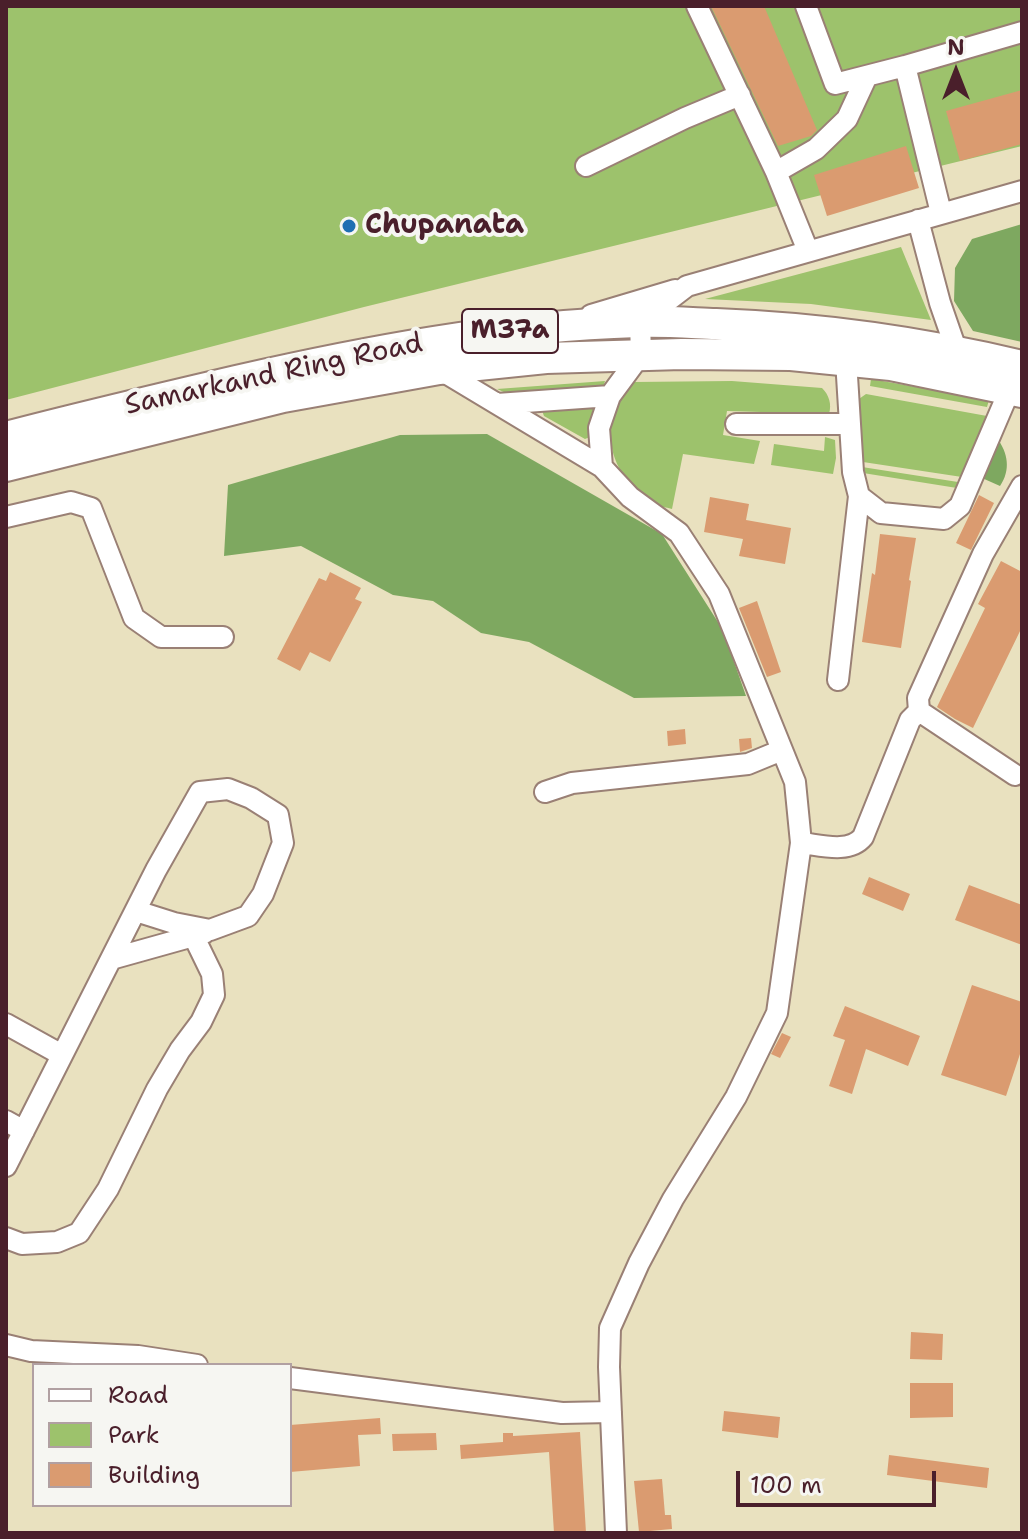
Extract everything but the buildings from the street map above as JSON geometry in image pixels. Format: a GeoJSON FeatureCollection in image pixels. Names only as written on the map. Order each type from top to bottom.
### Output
{"type":"FeatureCollection","features":[{"type":"Feature","properties":{"kind":"highway","name":"Samarkand Ring Road"},"geometry":{"type":"LineString","coordinates":[[6,437],[100,412],[365,353],[465,336],[640,322],[754,326],[894,340],[957,352],[1018,382]]}},
{"type":"Feature","properties":{"kind":"highway","name":"Samarkand Ring Road"},"geometry":{"type":"LineString","coordinates":[[6,466],[283,397],[439,369],[546,358],[641,354],[791,355],[1018,382]]}},
{"type":"Feature","properties":{"kind":"street"},"geometry":{"type":"LineString","coordinates":[[697,6],[776,172],[808,251]]}},
{"type":"Feature","properties":{"kind":"street"},"geometry":{"type":"LineString","coordinates":[[806,6],[835,84],[1022,32]]}},
{"type":"Feature","properties":{"kind":"street"},"geometry":{"type":"LineString","coordinates":[[905,66],[941,213]]}},
{"type":"Feature","properties":{"kind":"street"},"geometry":{"type":"LineString","coordinates":[[776,172],[816,149],[847,119],[867,76]]}},
{"type":"Feature","properties":{"kind":"street"},"geometry":{"type":"LineString","coordinates":[[586,166],[740,95]]}},
{"type":"Feature","properties":{"kind":"street"},"geometry":{"type":"LineString","coordinates":[[553,327],[1022,191]]}},
{"type":"Feature","properties":{"kind":"street"},"geometry":{"type":"LineString","coordinates":[[918,220],[940,303],[957,352]]}},
{"type":"Feature","properties":{"kind":"street"},"geometry":{"type":"LineString","coordinates":[[602,467],[599,428],[610,396],[641,354],[640,322],[687,286]]}},
{"type":"Feature","properties":{"kind":"street"},"geometry":{"type":"LineString","coordinates":[[838,680],[859,496],[853,472],[846,360]]}},
{"type":"Feature","properties":{"kind":"street"},"geometry":{"type":"LineString","coordinates":[[439,369],[602,467],[630,497],[679,533],[719,594],[795,782],[801,843],[777,1013],[736,1097],[659,1224],[610,1328],[616,1533]]}},
{"type":"Feature","properties":{"kind":"street"},"geometry":{"type":"LineString","coordinates":[[859,496],[881,513],[944,519],[960,506],[1018,382]]}},
{"type":"Feature","properties":{"kind":"street"},"geometry":{"type":"LineString","coordinates":[[497,404],[610,396]]}},
{"type":"Feature","properties":{"kind":"street"},"geometry":{"type":"LineString","coordinates":[[736,424],[850,424]]}},
{"type":"Feature","properties":{"kind":"street"},"geometry":{"type":"LineString","coordinates":[[801,843],[846,848],[858,844],[863,837],[910,720],[919,711],[918,698],[983,554],[1022,486]]}},
{"type":"Feature","properties":{"kind":"street"},"geometry":{"type":"LineString","coordinates":[[6,517],[71,502],[91,508],[134,618],[161,637],[223,637]]}},
{"type":"Feature","properties":{"kind":"street"},"geometry":{"type":"LineString","coordinates":[[919,711],[1015,775]]}},
{"type":"Feature","properties":{"kind":"street"},"geometry":{"type":"LineString","coordinates":[[545,792],[572,783],[748,764],[782,750]]}},
{"type":"Feature","properties":{"kind":"street"},"geometry":{"type":"LineString","coordinates":[[6,1166],[15,1126],[62,1055],[111,959],[136,911],[200,792],[228,789],[251,798],[278,815],[283,843],[263,894],[248,916],[202,933],[111,959]]}},
{"type":"Feature","properties":{"kind":"street"},"geometry":{"type":"LineString","coordinates":[[136,911],[202,933]]}},
{"type":"Feature","properties":{"kind":"street"},"geometry":{"type":"LineString","coordinates":[[6,1238],[22,1244],[57,1242],[79,1233],[108,1189],[157,1089],[201,1022],[214,995],[202,933]]}},
{"type":"Feature","properties":{"kind":"street"},"geometry":{"type":"LineString","coordinates":[[6,1024],[62,1055]]}},
{"type":"Feature","properties":{"kind":"street"},"geometry":{"type":"LineString","coordinates":[[6,1345],[31,1351],[138,1356],[184,1363]]}},
{"type":"Feature","properties":{"kind":"street"},"geometry":{"type":"LineString","coordinates":[[292,1378],[562,1413],[611,1412]]}},
{"type":"Feature","properties":{"kind":"green space","name":"Chupanata"},"geometry":{"type":"Polygon","coordinates":[[[6,6],[1022,6],[1022,146],[364,307],[6,400],[6,6]]]}},
{"type":"Feature","properties":{"kind":"green space"},"geometry":{"type":"Polygon","coordinates":[[[1022,224],[1022,342],[973,331],[954,301],[955,268],[972,239],[1022,224]]]}},
{"type":"Feature","properties":{"kind":"green space"},"geometry":{"type":"Polygon","coordinates":[[[901,247],[931,320],[811,304],[705,299],[901,247]]]}},
{"type":"Feature","properties":{"kind":"green space"},"geometry":{"type":"Polygon","coordinates":[[[871,379],[989,400],[987,407],[870,386],[871,379]]]}},
{"type":"Feature","properties":{"kind":"green space"},"geometry":{"type":"Polygon","coordinates":[[[605,381],[602,391],[515,397],[497,389],[605,381]]]}},
{"type":"Feature","properties":{"kind":"green space"},"geometry":{"type":"Polygon","coordinates":[[[732,381],[822,388],[829,400],[829,414],[727,411],[723,435],[760,441],[754,464],[683,454],[672,509],[649,502],[627,481],[611,444],[611,424],[622,397],[634,382],[732,381]]]}},
{"type":"Feature","properties":{"kind":"green space"},"geometry":{"type":"Polygon","coordinates":[[[866,394],[987,416],[962,477],[863,462],[856,401],[866,394]]]}},
{"type":"Feature","properties":{"kind":"green space"},"geometry":{"type":"Polygon","coordinates":[[[592,407],[595,412],[590,437],[585,439],[544,416],[541,408],[592,407]]]}},
{"type":"Feature","properties":{"kind":"green space"},"geometry":{"type":"Polygon","coordinates":[[[487,434],[662,534],[723,630],[746,696],[634,698],[529,642],[481,633],[433,601],[393,595],[301,546],[224,556],[228,485],[400,435],[487,434]]]}},
{"type":"Feature","properties":{"kind":"green space"},"geometry":{"type":"Polygon","coordinates":[[[825,437],[835,440],[833,474],[771,465],[774,444],[824,451],[825,437]]]}},
{"type":"Feature","properties":{"kind":"green space"},"geometry":{"type":"Polygon","coordinates":[[[997,438],[1007,462],[1000,486],[982,478],[997,438]]]}},
{"type":"Feature","properties":{"kind":"green space"},"geometry":{"type":"Polygon","coordinates":[[[862,467],[958,482],[957,488],[863,473],[862,467]]]}},
{"type":"Feature","properties":{"kind":"place","name":"Chupanata"},"geometry":{"type":"Point","coordinates":[349,226]}}]}
